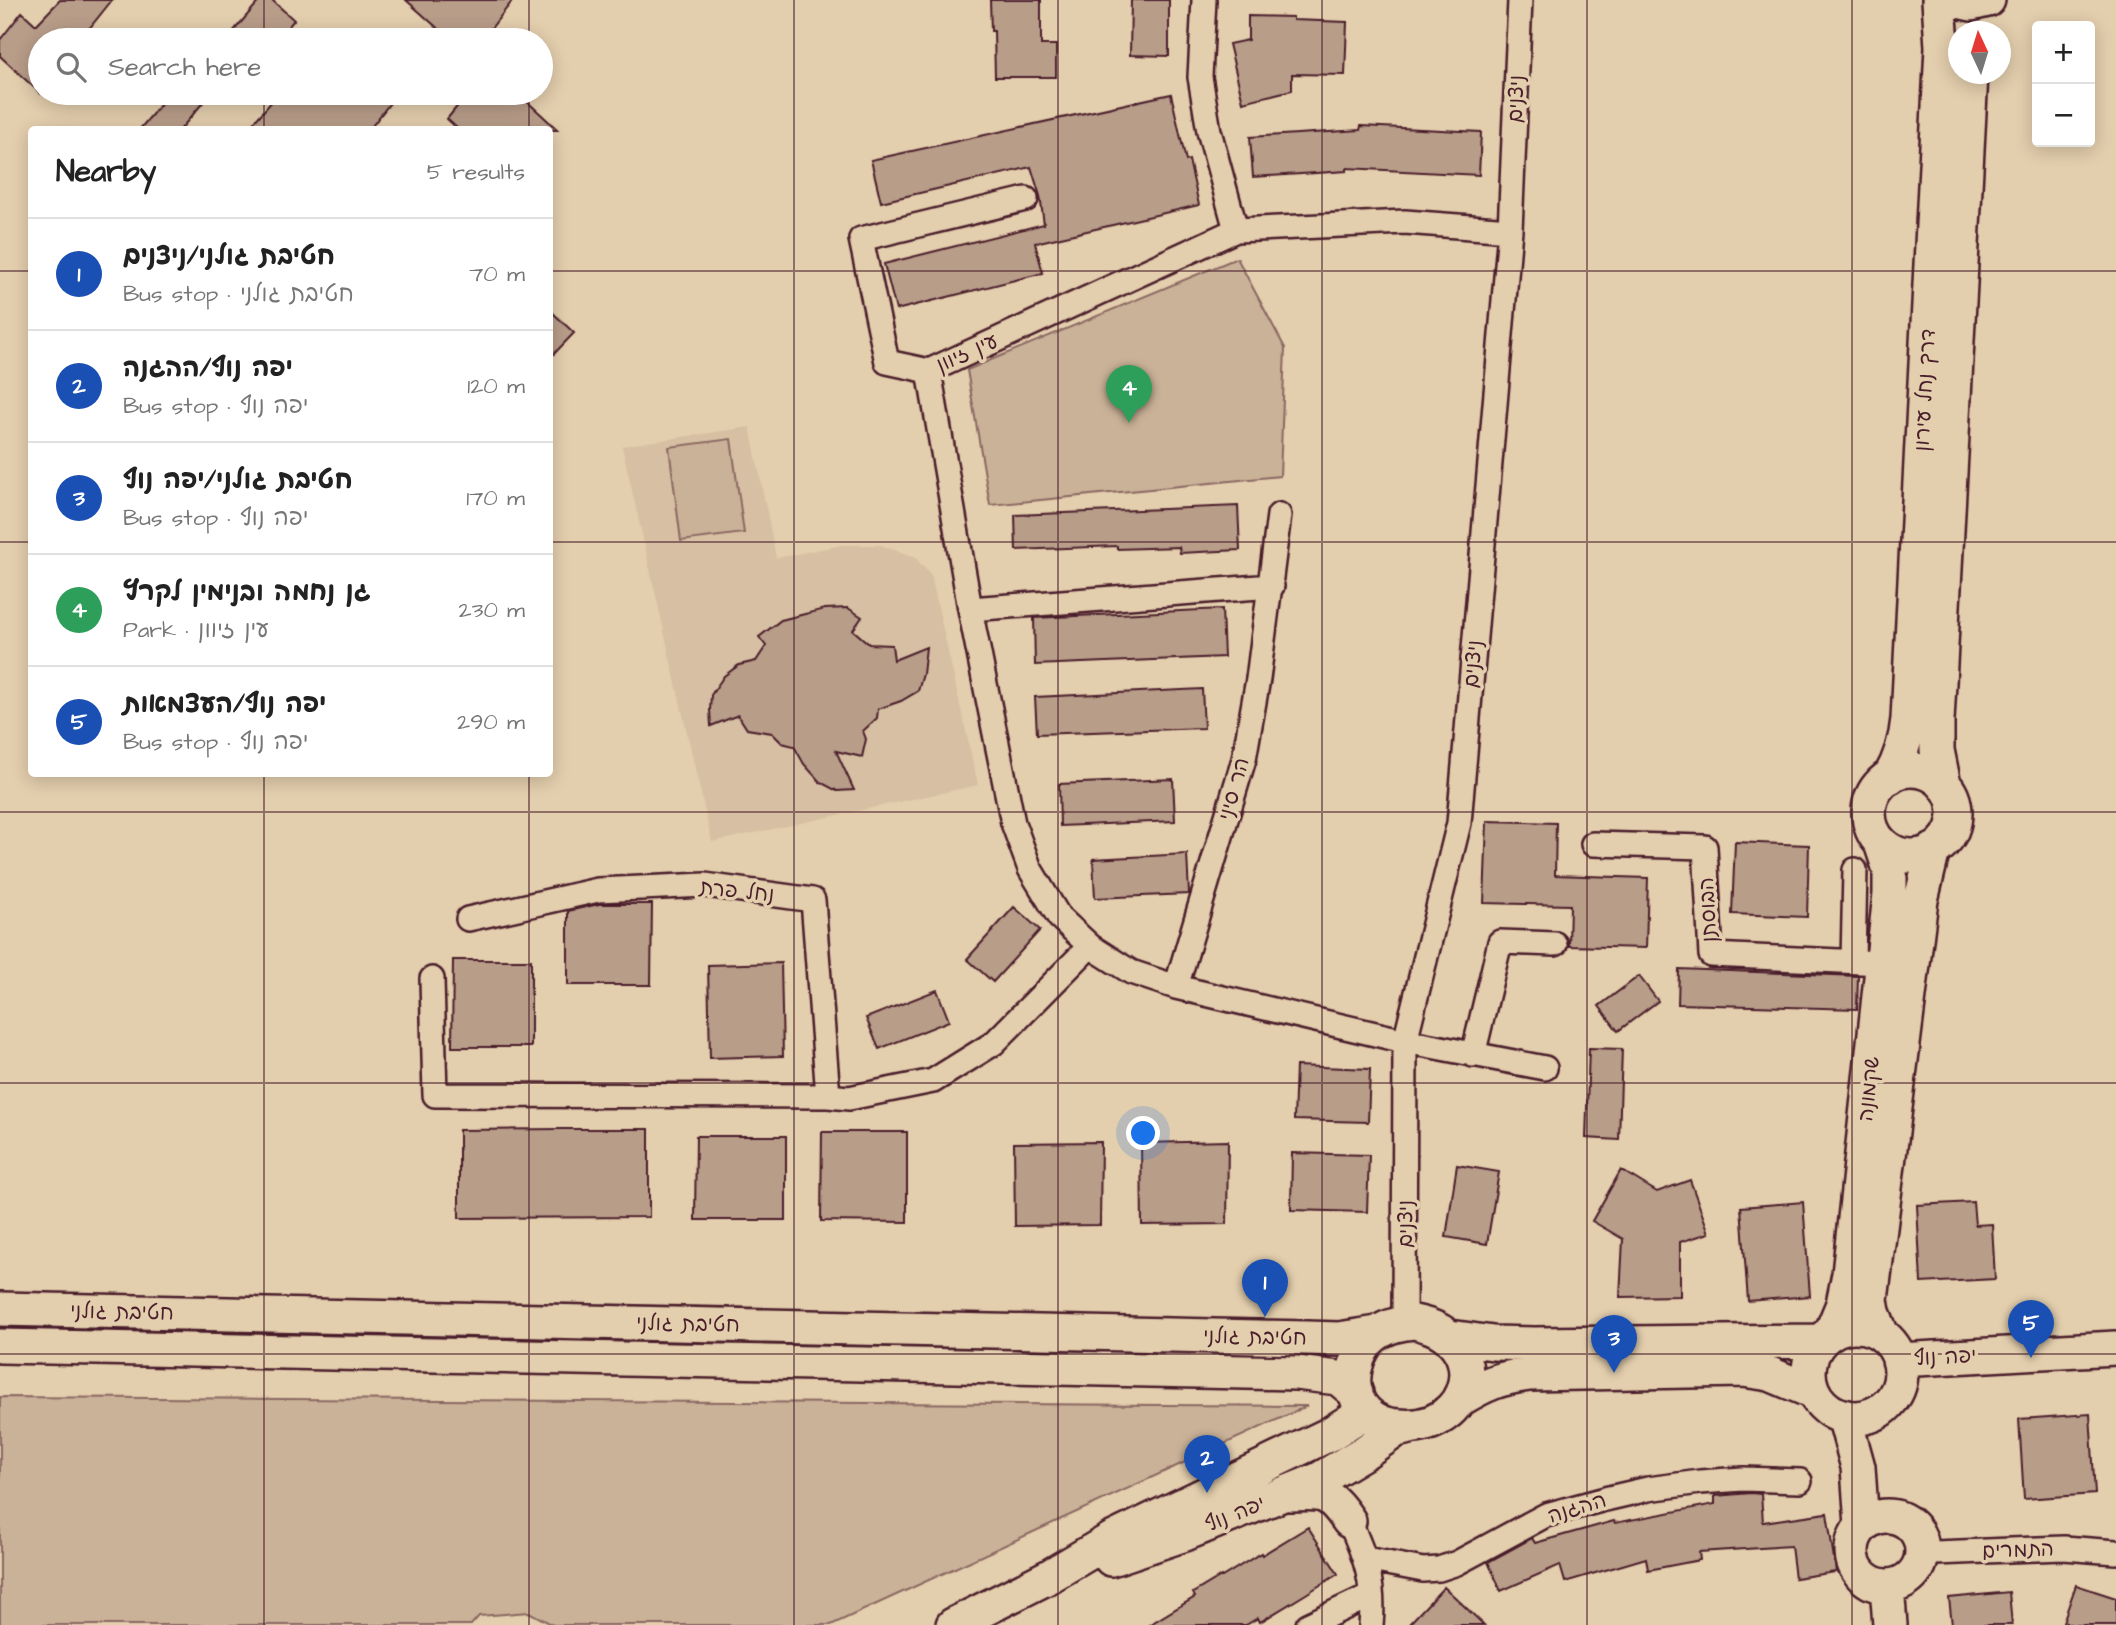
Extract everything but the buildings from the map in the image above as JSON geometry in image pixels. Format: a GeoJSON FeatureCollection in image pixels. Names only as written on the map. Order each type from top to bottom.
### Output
{"type":"FeatureCollection","features":[{"type":"Feature","properties":{"kind":"street"},"geometry":{"type":"LineString","coordinates":[[1204,0],[1200,77],[1209,131],[1236,230]]}},
{"type":"Feature","properties":{"kind":"street","name":"ניצנים"},"geometry":{"type":"LineString","coordinates":[[1390,1328],[1405,1041],[1459,823],[1510,230],[1520,0]]}},
{"type":"Feature","properties":{"kind":"street","name":"דרך נחל עירון"},"geometry":{"type":"LineString","coordinates":[[1890,777],[1899,762],[1908,719],[1942,47],[1939,0]]}},
{"type":"Feature","properties":{"kind":"street"},"geometry":{"type":"LineString","coordinates":[[1953,0],[1971,4],[1989,0]]}},
{"type":"Feature","properties":{"kind":"street"},"geometry":{"type":"LineString","coordinates":[[1982,21],[1989,0]]}},
{"type":"Feature","properties":{"kind":"street","name":"דרך נחל עירון"},"geometry":{"type":"LineString","coordinates":[[1944,785],[1937,750],[1937,721],[1970,84]]}},
{"type":"Feature","properties":{"kind":"street","name":"עין זיוון"},"geometry":{"type":"LineString","coordinates":[[1026,199],[861,239],[887,362],[929,371],[1236,230],[1405,222],[1510,230]]}},
{"type":"Feature","properties":{"kind":"street"},"geometry":{"type":"LineString","coordinates":[[929,371],[970,609],[1013,823],[1030,869],[1059,917],[1090,946],[1131,972],[1176,987],[1405,1041],[1545,1068]]}},
{"type":"Feature","properties":{"kind":"street","name":"הר סיני"},"geometry":{"type":"LineString","coordinates":[[1176,987],[1244,759],[1272,586],[1279,515]]}},
{"type":"Feature","properties":{"kind":"street"},"geometry":{"type":"LineString","coordinates":[[970,609],[1272,586]]}},
{"type":"Feature","properties":{"kind":"street"},"geometry":{"type":"LineString","coordinates":[[1908,771],[1921,771],[1934,776],[1944,785],[1952,797],[1955,810],[1949,837],[1927,854],[1903,856],[1881,844],[1869,819],[1874,792],[1883,781],[1908,771]]}},
{"type":"Feature","properties":{"kind":"street","name":"הבוסתן"},"geometry":{"type":"LineString","coordinates":[[1593,844],[1705,847],[1711,955],[1868,962]]}},
{"type":"Feature","properties":{"kind":"street","name":"שקמונה"},"geometry":{"type":"LineString","coordinates":[[1826,1337],[1843,1304],[1849,1274],[1868,962],[1890,894],[1891,870],[1881,844]]}},
{"type":"Feature","properties":{"kind":"street","name":"שקמונה"},"geometry":{"type":"LineString","coordinates":[[1891,1347],[1871,1300],[1921,900],[1933,850]]}},
{"type":"Feature","properties":{"kind":"street"},"geometry":{"type":"LineString","coordinates":[[1855,870],[1868,962]]}},
{"type":"Feature","properties":{"kind":"street","name":"נחל פרת"},"geometry":{"type":"LineString","coordinates":[[468,919],[598,890],[705,885],[813,900],[828,1096]]}},
{"type":"Feature","properties":{"kind":"street"},"geometry":{"type":"LineString","coordinates":[[1473,1055],[1500,942],[1555,944]]}},
{"type":"Feature","properties":{"kind":"street"},"geometry":{"type":"LineString","coordinates":[[432,979],[435,1095],[849,1098],[933,1081],[994,1043],[1090,946]]}},
{"type":"Feature","properties":{"kind":"street","name":"חטיבת גולני"},"geometry":{"type":"LineString","coordinates":[[0,1309],[1339,1339],[1390,1328]]}},
{"type":"Feature","properties":{"kind":"street"},"geometry":{"type":"LineString","coordinates":[[1450,1337],[1493,1343],[1534,1344],[1826,1337],[1844,1327],[1857,1326],[1870,1328],[1891,1347],[1901,1374],[1898,1389],[1890,1401],[1879,1411],[1855,1416],[1823,1404],[1813,1392],[1770,1374],[1743,1370],[1530,1374],[1487,1383],[1459,1400],[1441,1417],[1427,1424],[1410,1427],[1386,1425],[1372,1418],[1359,1401],[1354,1382],[1355,1366],[1363,1348],[1390,1328],[1414,1322],[1429,1325],[1450,1337],[1460,1349],[1466,1368],[1466,1385],[1459,1400]]}},
{"type":"Feature","properties":{"kind":"street"},"geometry":{"type":"LineString","coordinates":[[1813,1392],[1810,1362],[1826,1337]]}},
{"type":"Feature","properties":{"kind":"street","name":"חטיבת גולני"},"geometry":{"type":"LineString","coordinates":[[0,1346],[1296,1373],[1338,1378],[1359,1401]]}},
{"type":"Feature","properties":{"kind":"street","name":"יפה נוף"},"geometry":{"type":"LineString","coordinates":[[1891,1347],[2116,1348]]}},
{"type":"Feature","properties":{"kind":"street","name":"יפה נוף"},"geometry":{"type":"LineString","coordinates":[[953,1625],[1048,1577],[1112,1539],[1330,1434],[1358,1416],[1359,1401]]}},
{"type":"Feature","properties":{"kind":"street"},"geometry":{"type":"LineString","coordinates":[[1855,1416],[1858,1467],[1876,1521]]}},
{"type":"Feature","properties":{"kind":"street","name":"יפה נוף"},"geometry":{"type":"LineString","coordinates":[[1048,1577],[1185,1534],[1284,1495],[1320,1479],[1366,1452],[1396,1430],[1410,1427]]}},
{"type":"Feature","properties":{"kind":"street"},"geometry":{"type":"LineString","coordinates":[[1349,1521],[1351,1490],[1366,1452]]}},
{"type":"Feature","properties":{"kind":"street","name":"ההגנה"},"geometry":{"type":"LineString","coordinates":[[1366,1559],[1423,1570],[1438,1569],[1457,1563],[1546,1515],[1605,1499],[1647,1489],[1721,1480],[1800,1481]]}},
{"type":"Feature","properties":{"kind":"street"},"geometry":{"type":"LineString","coordinates":[[1284,1495],[1314,1493],[1325,1495],[1337,1503],[1349,1521],[1366,1559],[1371,1595],[1371,1625]]}},
{"type":"Feature","properties":{"kind":"street"},"geometry":{"type":"LineString","coordinates":[[1901,1520],[1911,1526],[1918,1536],[1922,1547],[1921,1559],[1909,1578],[1898,1584],[1875,1584],[1865,1579],[1857,1570],[1852,1559],[1852,1547],[1855,1536],[1876,1521],[1901,1520]]}},
{"type":"Feature","properties":{"kind":"street","name":"התמרים"},"geometry":{"type":"LineString","coordinates":[[1921,1559],[1935,1553],[2064,1548],[2116,1552]]}},
{"type":"Feature","properties":{"kind":"street"},"geometry":{"type":"LineString","coordinates":[[1887,1586],[1890,1625]]}},
{"type":"Feature","properties":{"kind":"street"},"geometry":{"type":"LineString","coordinates":[[1308,1625],[1371,1595]]}},
{"type":"Feature","properties":{"kind":"shaded area"},"geometry":{"type":"Polygon","coordinates":[[[1237,258],[1285,348],[1280,476],[990,505],[967,370],[1237,258]]]}},
{"type":"Feature","properties":{"kind":"shaded area"},"geometry":{"type":"Polygon","coordinates":[[[750,427],[776,558],[842,545],[880,545],[915,557],[931,576],[978,785],[712,842],[622,446],[750,427]]]}},
{"type":"Feature","properties":{"kind":"shaded area"},"geometry":{"type":"Polygon","coordinates":[[[731,439],[744,533],[681,541],[669,447],[731,439]]]}},
{"type":"Feature","properties":{"kind":"shaded area"},"geometry":{"type":"Polygon","coordinates":[[[0,1397],[1307,1406],[831,1625],[553,1625],[529,1612],[479,1616],[471,1625],[0,1625],[0,1397]]]}},
{"type":"Feature","properties":{"kind":"place","name":"גן נחמה ובנימין לקרץ"},"geometry":{"type":"Point","coordinates":[1129,423]}},
{"type":"Feature","properties":{"kind":"place","name":"חטיבת גולני/ניצנים"},"geometry":{"type":"Point","coordinates":[1265,1317]}},
{"type":"Feature","properties":{"kind":"place","name":"יפה נוף/העצמאות"},"geometry":{"type":"Point","coordinates":[2031,1358]}},
{"type":"Feature","properties":{"kind":"place","name":"חטיבת גולני/יפה נוף"},"geometry":{"type":"Point","coordinates":[1614,1373]}},
{"type":"Feature","properties":{"kind":"place","name":"יפה נוף/ההגנה"},"geometry":{"type":"Point","coordinates":[1207,1493]}}]}
